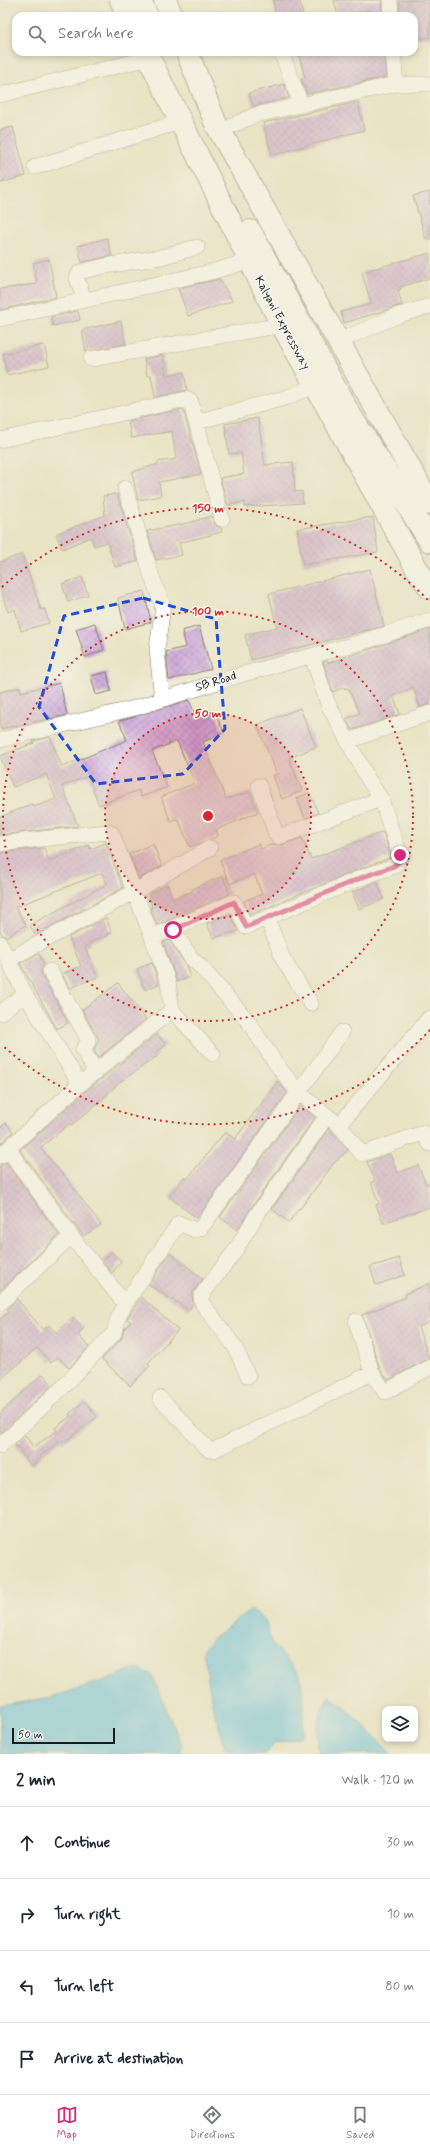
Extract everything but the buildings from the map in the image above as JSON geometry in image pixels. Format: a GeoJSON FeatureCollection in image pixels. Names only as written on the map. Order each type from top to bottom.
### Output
{"type":"FeatureCollection","features":[{"type":"Feature","properties":{"kind":"highway"},"geometry":{"type":"LineString","coordinates":[[121,0],[126,12]]}},
{"type":"Feature","properties":{"kind":"highway"},"geometry":{"type":"LineString","coordinates":[[140,0],[145,12]]}},
{"type":"Feature","properties":{"kind":"highway"},"geometry":{"type":"LineString","coordinates":[[165,0],[170,12]]}},
{"type":"Feature","properties":{"kind":"highway"},"geometry":{"type":"LineString","coordinates":[[179,0],[184,12]]}},
{"type":"Feature","properties":{"kind":"highway"},"geometry":{"type":"LineString","coordinates":[[154,56],[204,144],[347,410],[430,541]]}},
{"type":"Feature","properties":{"kind":"highway","name":"Kalyani Expressway"},"geometry":{"type":"LineString","coordinates":[[154,56],[179,122],[282,325],[417,569],[430,588]]}},
{"type":"Feature","properties":{"kind":"highway"},"geometry":{"type":"LineString","coordinates":[[189,56],[216,124],[430,504]]}},
{"type":"Feature","properties":{"kind":"highway"},"geometry":{"type":"LineString","coordinates":[[202,56],[251,165],[348,336],[430,473]]}},
{"type":"Feature","properties":{"kind":"street"},"geometry":{"type":"LineString","coordinates":[[390,0],[391,12]]}},
{"type":"Feature","properties":{"kind":"street"},"geometry":{"type":"LineString","coordinates":[[0,95],[146,56]]}},
{"type":"Feature","properties":{"kind":"street"},"geometry":{"type":"LineString","coordinates":[[283,56],[301,104]]}},
{"type":"Feature","properties":{"kind":"street"},"geometry":{"type":"LineString","coordinates":[[394,56],[396,84]]}},
{"type":"Feature","properties":{"kind":"street"},"geometry":{"type":"LineString","coordinates":[[233,125],[254,115],[396,84],[430,84]]}},
{"type":"Feature","properties":{"kind":"street"},"geometry":{"type":"LineString","coordinates":[[35,167],[179,122]]}},
{"type":"Feature","properties":{"kind":"street"},"geometry":{"type":"LineString","coordinates":[[84,300],[77,278],[80,272],[105,266],[161,257],[197,247]]}},
{"type":"Feature","properties":{"kind":"street"},"geometry":{"type":"LineString","coordinates":[[0,319],[211,272],[249,261]]}},
{"type":"Feature","properties":{"kind":"street"},"geometry":{"type":"LineString","coordinates":[[348,336],[399,316],[430,306]]}},
{"type":"Feature","properties":{"kind":"street"},"geometry":{"type":"LineString","coordinates":[[91,359],[282,325]]}},
{"type":"Feature","properties":{"kind":"street"},"geometry":{"type":"LineString","coordinates":[[196,421],[288,397],[316,385]]}},
{"type":"Feature","properties":{"kind":"street"},"geometry":{"type":"LineString","coordinates":[[0,440],[187,399],[191,402],[222,519]]}},
{"type":"Feature","properties":{"kind":"street"},"geometry":{"type":"LineString","coordinates":[[125,488],[152,577],[163,606],[157,649],[162,699]]}},
{"type":"Feature","properties":{"kind":"street","name":"SB Road"},"geometry":{"type":"LineString","coordinates":[[0,740],[135,708],[243,674],[359,643],[430,620]]}},
{"type":"Feature","properties":{"kind":"street"},"geometry":{"type":"LineString","coordinates":[[152,937],[173,930],[234,902],[245,927],[363,877],[394,866],[399,861],[400,855],[381,799],[328,704],[312,656]]}},
{"type":"Feature","properties":{"kind":"street"},"geometry":{"type":"LineString","coordinates":[[348,741],[430,713]]}},
{"type":"Feature","properties":{"kind":"street"},"geometry":{"type":"LineString","coordinates":[[259,786],[276,834],[279,837],[381,799]]}},
{"type":"Feature","properties":{"kind":"street"},"geometry":{"type":"LineString","coordinates":[[0,844],[108,832],[114,837],[168,982],[172,1010],[213,1054]]}},
{"type":"Feature","properties":{"kind":"street"},"geometry":{"type":"LineString","coordinates":[[8,960],[134,892],[210,848]]}},
{"type":"Feature","properties":{"kind":"street"},"geometry":{"type":"LineString","coordinates":[[267,918],[283,959],[311,1004]]}},
{"type":"Feature","properties":{"kind":"street"},"geometry":{"type":"LineString","coordinates":[[173,930],[191,958],[200,966],[248,1022],[276,1064],[299,1093],[339,1125],[362,1154],[423,1133],[430,1144]]}},
{"type":"Feature","properties":{"kind":"street"},"geometry":{"type":"LineString","coordinates":[[0,943],[25,994],[80,1084]]}},
{"type":"Feature","properties":{"kind":"street"},"geometry":{"type":"LineString","coordinates":[[50,971],[88,1039],[88,1042],[83,1050],[96,1072]]}},
{"type":"Feature","properties":{"kind":"street"},"geometry":{"type":"LineString","coordinates":[[0,1014],[25,994]]}},
{"type":"Feature","properties":{"kind":"street"},"geometry":{"type":"LineString","coordinates":[[125,1304],[4,1152],[80,1084],[172,1010]]}},
{"type":"Feature","properties":{"kind":"street"},"geometry":{"type":"LineString","coordinates":[[339,1125],[428,1018]]}},
{"type":"Feature","properties":{"kind":"street"},"geometry":{"type":"LineString","coordinates":[[0,1446],[63,1387],[114,1333],[118,1318],[125,1304],[179,1222],[195,1230],[201,1228],[342,1032]]}},
{"type":"Feature","properties":{"kind":"street"},"geometry":{"type":"LineString","coordinates":[[248,1376],[235,1347],[202,1303],[201,1296],[234,1252],[258,1213],[327,1116]]}},
{"type":"Feature","properties":{"kind":"street"},"geometry":{"type":"LineString","coordinates":[[0,1303],[71,1236]]}},
{"type":"Feature","properties":{"kind":"street"},"geometry":{"type":"LineString","coordinates":[[356,1321],[372,1373],[384,1392],[430,1367]]}},
{"type":"Feature","properties":{"kind":"street"},"geometry":{"type":"LineString","coordinates":[[160,1398],[209,1450],[214,1450],[372,1373]]}},
{"type":"Feature","properties":{"kind":"highlighted area"},"geometry":{"type":"Polygon","coordinates":[[[143,598],[216,619],[225,729],[183,774],[96,784],[39,707],[64,616],[143,598]]]}},
{"type":"Feature","properties":{"kind":"water"},"geometry":{"type":"Polygon","coordinates":[[[251,1610],[265,1620],[271,1642],[300,1675],[304,1702],[303,1736],[274,1744],[266,1754],[240,1754],[226,1750],[213,1708],[203,1650],[214,1637],[251,1610]]]}},
{"type":"Feature","properties":{"kind":"water"},"geometry":{"type":"Polygon","coordinates":[[[135,1668],[152,1675],[181,1744],[181,1754],[0,1754],[0,1706],[52,1697],[108,1679],[135,1668]]]}},
{"type":"Feature","properties":{"kind":"water"},"geometry":{"type":"Polygon","coordinates":[[[329,1696],[348,1710],[392,1754],[319,1754],[317,1740],[320,1716],[329,1696]]]}},
{"type":"Feature","properties":{"kind":"route"},"geometry":{"type":"LineString","coordinates":[[173,930],[234,902],[244,926],[246,927],[363,877],[394,866],[399,861],[400,855]]}}]}
